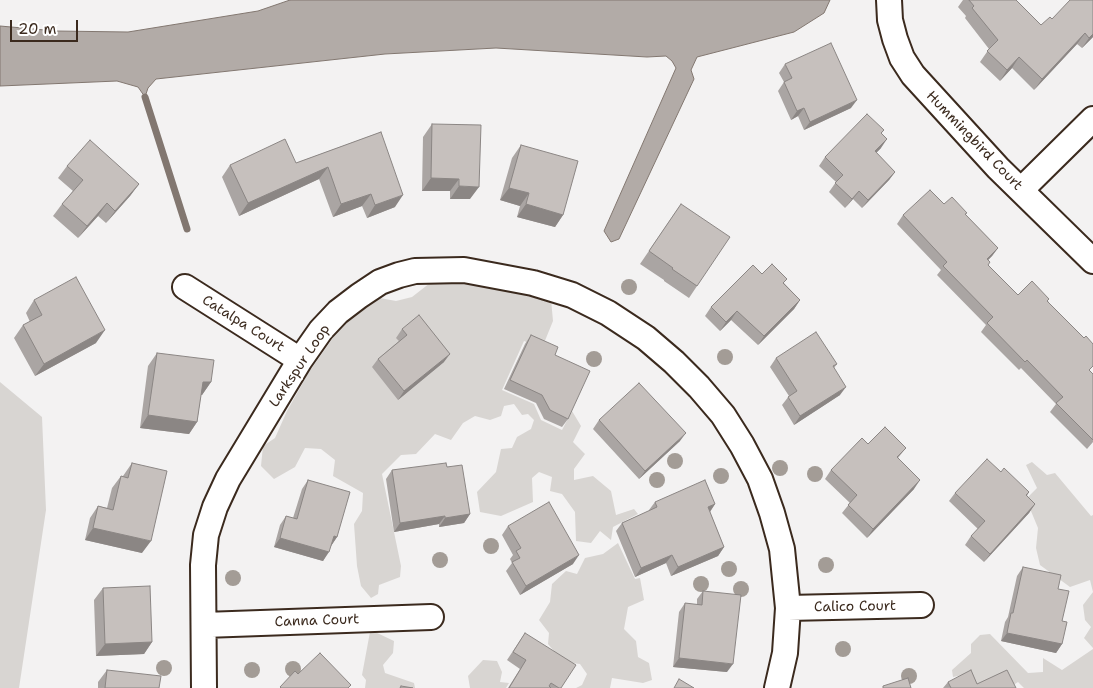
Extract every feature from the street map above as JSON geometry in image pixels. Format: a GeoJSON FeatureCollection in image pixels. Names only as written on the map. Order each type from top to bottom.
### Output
{"type":"FeatureCollection","features":[{"type":"Feature","properties":{"kind":"street","name":"Hummingbird Court"},"geometry":{"type":"LineString","coordinates":[[889,0],[890,20],[895,39],[902,58],[912,75],[998,168],[1093,261]]}},
{"type":"Feature","properties":{"kind":"street"},"geometry":{"type":"LineString","coordinates":[[1021,190],[1093,118]]}},
{"type":"Feature","properties":{"kind":"street","name":"Larkspur Loop"},"geometry":{"type":"LineString","coordinates":[[204,688],[203,565],[205,543],[215,507],[228,479],[300,360],[321,330],[338,312],[380,282],[415,271],[464,270],[533,283],[572,295],[608,313],[646,338],[674,362],[723,415],[760,479],[782,549],[788,608],[785,653],[777,688]]}},
{"type":"Feature","properties":{"kind":"street","name":"Catalpa Court"},"geometry":{"type":"LineString","coordinates":[[185,287],[300,360]]}},
{"type":"Feature","properties":{"kind":"street","name":"Calico Court"},"geometry":{"type":"LineString","coordinates":[[788,608],[921,605]]}},
{"type":"Feature","properties":{"kind":"street","name":"Canna Court"},"geometry":{"type":"LineString","coordinates":[[204,625],[431,617]]}},
{"type":"Feature","properties":{"kind":"shaded area"},"geometry":{"type":"Polygon","coordinates":[[[290,0],[830,0],[824,13],[794,32],[697,57],[691,70],[694,79],[619,239],[611,242],[604,231],[676,68],[666,56],[647,57],[496,48],[385,54],[156,79],[148,88],[145,97],[138,87],[117,81],[0,86],[0,26],[56,31],[128,32],[258,11],[290,0]]]}},
{"type":"Feature","properties":{"kind":"shaded area"},"geometry":{"type":"Polygon","coordinates":[[[497,281],[551,299],[553,321],[542,348],[524,341],[502,390],[534,404],[541,420],[562,430],[572,411],[581,426],[573,442],[585,454],[574,469],[574,480],[593,476],[611,491],[616,515],[634,509],[638,514],[613,527],[611,540],[600,531],[591,543],[576,541],[575,512],[562,494],[550,491],[552,477],[539,472],[532,478],[533,502],[501,516],[480,512],[477,492],[496,472],[501,449],[512,448],[517,437],[531,429],[534,420],[528,414],[522,415],[514,404],[504,406],[501,416],[490,420],[475,416],[463,423],[451,440],[435,434],[416,454],[401,455],[382,474],[401,566],[400,577],[379,585],[378,594],[371,598],[361,586],[357,566],[354,524],[362,511],[363,493],[333,476],[335,460],[321,449],[305,448],[295,467],[274,479],[261,466],[263,446],[275,438],[287,411],[309,372],[342,325],[380,298],[396,301],[412,297],[430,283],[497,281]]]}},
{"type":"Feature","properties":{"kind":"shaded area"},"geometry":{"type":"Polygon","coordinates":[[[0,382],[42,417],[46,510],[19,688],[0,688],[0,382]]]}},
{"type":"Feature","properties":{"kind":"shaded area"},"geometry":{"type":"Polygon","coordinates":[[[1032,462],[1047,475],[1055,473],[1091,516],[1093,515],[1093,592],[1090,580],[1070,587],[1040,565],[1036,548],[1038,528],[1026,499],[1037,488],[1026,465],[1032,462]]]}},
{"type":"Feature","properties":{"kind":"shaded area"},"geometry":{"type":"Polygon","coordinates":[[[618,543],[635,579],[640,578],[644,600],[628,607],[624,629],[636,641],[638,657],[649,663],[652,680],[643,683],[612,678],[610,688],[576,688],[582,685],[587,674],[580,664],[563,662],[548,644],[549,633],[539,620],[550,602],[552,584],[566,571],[577,574],[585,558],[603,554],[618,543]]]}},
{"type":"Feature","properties":{"kind":"shaded area"},"geometry":{"type":"Polygon","coordinates":[[[1093,592],[1093,648],[1084,638],[1091,627],[1085,620],[1083,605],[1093,592]]]}},
{"type":"Feature","properties":{"kind":"shaded area"},"geometry":{"type":"Polygon","coordinates":[[[370,632],[375,632],[394,641],[393,653],[383,665],[385,673],[414,683],[415,688],[365,688],[366,680],[362,675],[370,632]]]}},
{"type":"Feature","properties":{"kind":"shaded area"},"geometry":{"type":"Polygon","coordinates":[[[990,634],[1028,673],[1043,672],[1043,658],[1062,670],[1093,649],[1093,688],[1024,688],[1018,682],[1009,688],[974,686],[963,675],[953,677],[952,670],[971,653],[971,644],[980,635],[990,634]]]}},
{"type":"Feature","properties":{"kind":"shaded area"},"geometry":{"type":"Polygon","coordinates":[[[483,660],[497,661],[502,672],[500,682],[509,683],[506,688],[470,688],[468,676],[483,660]]]}},
{"type":"Feature","properties":{"kind":"building"},"geometry":{"type":"Polygon","coordinates":[[[969,0],[1016,0],[1041,25],[1050,17],[1052,19],[1070,0],[1093,0],[1093,34],[1089,38],[1085,33],[1042,79],[1019,57],[1007,70],[987,51],[998,40],[972,8],[974,6],[969,0]]]}},
{"type":"Feature","properties":{"kind":"building"},"geometry":{"type":"Polygon","coordinates":[[[831,43],[857,100],[810,122],[804,108],[797,111],[784,82],[792,78],[785,64],[831,43]]]}},
{"type":"Feature","properties":{"kind":"building"},"geometry":{"type":"Polygon","coordinates":[[[867,114],[884,130],[881,133],[887,139],[875,151],[895,172],[868,200],[859,191],[852,199],[835,183],[843,175],[825,157],[867,114]]]}},
{"type":"Feature","properties":{"kind":"building"},"geometry":{"type":"Polygon","coordinates":[[[432,124],[481,125],[479,187],[459,186],[459,179],[431,178],[432,124]]]}},
{"type":"Feature","properties":{"kind":"building"},"geometry":{"type":"Polygon","coordinates":[[[381,132],[403,195],[375,205],[371,194],[341,204],[328,167],[248,203],[230,165],[285,139],[296,163],[381,132]]]}},
{"type":"Feature","properties":{"kind":"building"},"geometry":{"type":"Polygon","coordinates":[[[90,140],[139,184],[115,211],[107,203],[87,226],[62,204],[83,180],[67,166],[90,140]]]}},
{"type":"Feature","properties":{"kind":"building"},"geometry":{"type":"Polygon","coordinates":[[[521,145],[578,161],[563,215],[526,204],[529,193],[509,188],[521,145]]]}},
{"type":"Feature","properties":{"kind":"building"},"geometry":{"type":"Polygon","coordinates":[[[930,190],[944,204],[952,197],[967,213],[965,214],[998,248],[987,259],[990,262],[988,265],[1018,295],[1032,281],[1049,299],[1047,301],[1084,338],[1086,336],[1093,344],[1093,366],[1089,370],[1093,374],[1093,440],[1056,403],[1063,397],[987,323],[993,317],[943,266],[947,262],[903,215],[930,190]]]}},
{"type":"Feature","properties":{"kind":"building"},"geometry":{"type":"Polygon","coordinates":[[[681,204],[730,237],[697,286],[649,251],[681,204]]]}},
{"type":"Feature","properties":{"kind":"building"},"geometry":{"type":"Polygon","coordinates":[[[772,264],[787,279],[783,283],[800,300],[764,336],[737,311],[726,322],[711,307],[753,265],[762,274],[772,264]]]}},
{"type":"Feature","properties":{"kind":"building"},"geometry":{"type":"Polygon","coordinates":[[[76,277],[105,330],[44,364],[23,325],[42,315],[34,300],[76,277]]]}},
{"type":"Feature","properties":{"kind":"building"},"geometry":{"type":"Polygon","coordinates":[[[419,315],[450,354],[404,391],[378,359],[407,335],[402,329],[419,315]]]}},
{"type":"Feature","properties":{"kind":"building"},"geometry":{"type":"Polygon","coordinates":[[[816,332],[837,364],[833,366],[846,387],[800,416],[788,397],[797,391],[776,358],[816,332]]]}},
{"type":"Feature","properties":{"kind":"building"},"geometry":{"type":"Polygon","coordinates":[[[531,335],[558,347],[555,355],[590,371],[568,419],[550,410],[542,395],[510,380],[531,335]]]}},
{"type":"Feature","properties":{"kind":"building"},"geometry":{"type":"Polygon","coordinates":[[[157,353],[214,360],[211,382],[203,382],[197,422],[148,415],[157,353]]]}},
{"type":"Feature","properties":{"kind":"building"},"geometry":{"type":"Polygon","coordinates":[[[639,383],[686,433],[645,471],[599,420],[639,383]]]}},
{"type":"Feature","properties":{"kind":"building"},"geometry":{"type":"Polygon","coordinates":[[[885,427],[906,448],[897,457],[920,480],[873,529],[848,505],[857,495],[831,470],[862,438],[868,444],[885,427]]]}},
{"type":"Feature","properties":{"kind":"building"},"geometry":{"type":"Polygon","coordinates":[[[987,459],[1001,472],[1004,468],[1029,492],[1026,495],[1035,504],[990,554],[971,536],[985,521],[955,493],[987,459]]]}},
{"type":"Feature","properties":{"kind":"building"},"geometry":{"type":"Polygon","coordinates":[[[132,463],[167,471],[151,541],[93,528],[98,506],[113,510],[121,476],[128,478],[132,463]]]}},
{"type":"Feature","properties":{"kind":"building"},"geometry":{"type":"Polygon","coordinates":[[[446,463],[447,467],[462,465],[470,514],[400,523],[392,470],[446,463]]]}},
{"type":"Feature","properties":{"kind":"building"},"geometry":{"type":"Polygon","coordinates":[[[308,480],[350,492],[337,537],[334,536],[329,552],[280,538],[286,516],[297,519],[308,480]]]}},
{"type":"Feature","properties":{"kind":"building"},"geometry":{"type":"Polygon","coordinates":[[[705,480],[715,504],[708,507],[724,547],[678,567],[672,555],[641,568],[622,523],[657,507],[655,502],[705,480]]]}},
{"type":"Feature","properties":{"kind":"building"},"geometry":{"type":"Polygon","coordinates":[[[549,502],[579,555],[526,586],[512,562],[520,558],[516,551],[521,548],[508,526],[549,502]]]}},
{"type":"Feature","properties":{"kind":"building"},"geometry":{"type":"Polygon","coordinates":[[[1023,567],[1061,575],[1058,589],[1069,591],[1062,621],[1067,622],[1062,644],[1007,633],[1023,567]]]}},
{"type":"Feature","properties":{"kind":"building"},"geometry":{"type":"Polygon","coordinates":[[[150,586],[152,642],[105,644],[103,588],[150,586]]]}},
{"type":"Feature","properties":{"kind":"building"},"geometry":{"type":"Polygon","coordinates":[[[703,591],[741,595],[733,664],[679,658],[685,603],[702,605],[703,591]]]}},
{"type":"Feature","properties":{"kind":"building"},"geometry":{"type":"Polygon","coordinates":[[[525,633],[576,665],[561,688],[551,683],[549,686],[551,688],[509,688],[526,660],[513,652],[525,633]]]}},
{"type":"Feature","properties":{"kind":"building"},"geometry":{"type":"Polygon","coordinates":[[[320,653],[351,685],[348,688],[280,687],[295,671],[298,674],[320,653]]]}},
{"type":"Feature","properties":{"kind":"building"},"geometry":{"type":"Polygon","coordinates":[[[107,670],[161,676],[159,688],[105,688],[107,670]]]}},
{"type":"Feature","properties":{"kind":"building"},"geometry":{"type":"Polygon","coordinates":[[[971,670],[977,684],[1007,670],[1016,688],[951,688],[948,682],[971,670]]]}},
{"type":"Feature","properties":{"kind":"building"},"geometry":{"type":"Polygon","coordinates":[[[908,678],[911,688],[883,688],[883,686],[908,678]]]}},
{"type":"Feature","properties":{"kind":"building"},"geometry":{"type":"Polygon","coordinates":[[[679,679],[694,688],[674,688],[679,679]]]}},
{"type":"Feature","properties":{"kind":"waterway"},"geometry":{"type":"LineString","coordinates":[[145,97],[187,229]]}}]}
